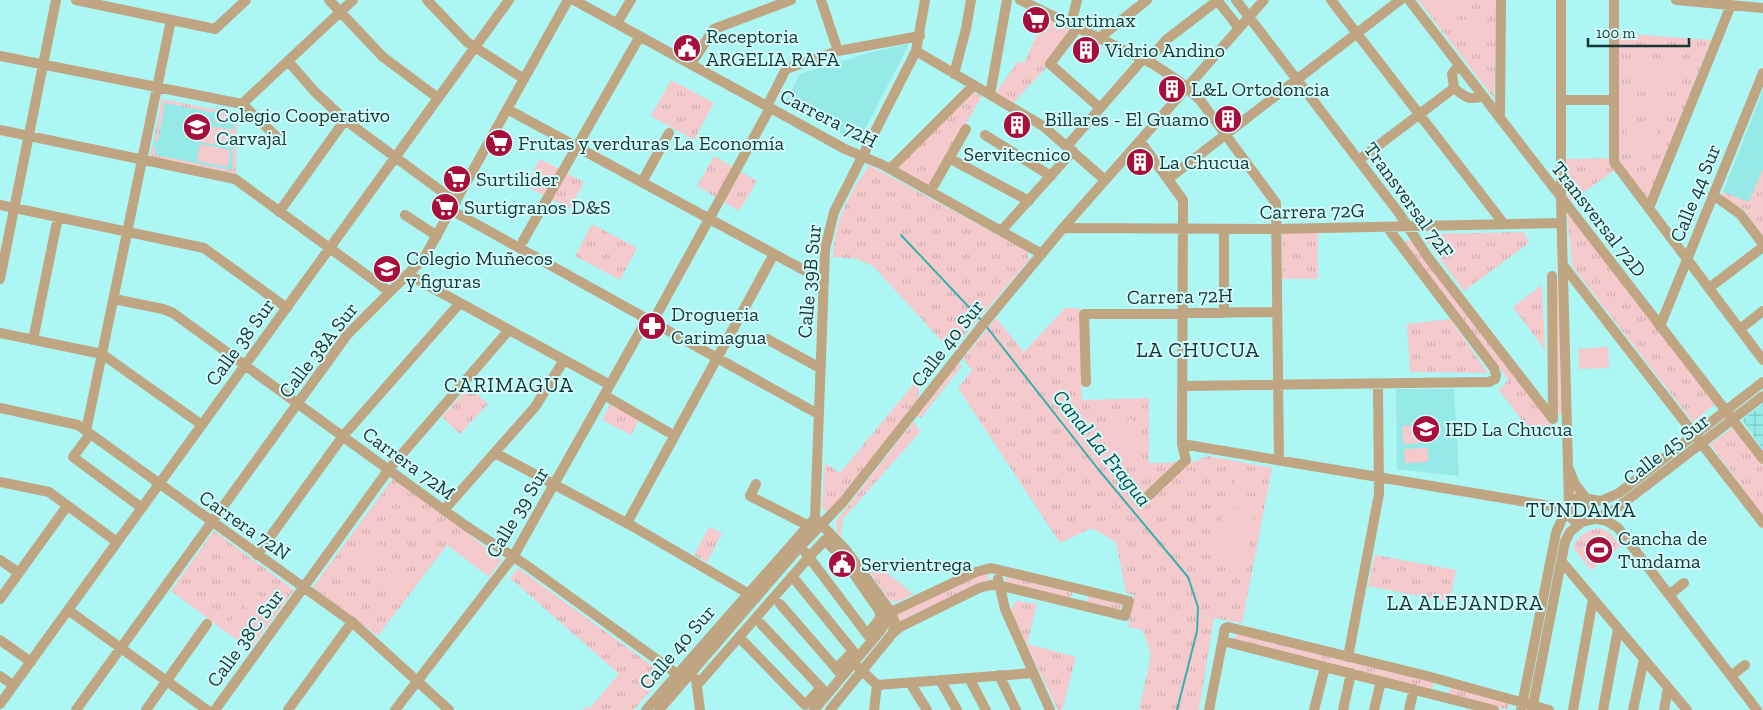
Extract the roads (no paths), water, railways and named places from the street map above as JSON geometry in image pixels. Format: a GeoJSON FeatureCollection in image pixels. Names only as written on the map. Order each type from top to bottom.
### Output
{"type":"FeatureCollection","features":[{"type":"Feature","properties":{"kind":"street"},"geometry":{"type":"LineString","coordinates":[[0,279],[56,0]]}},
{"type":"Feature","properties":{"kind":"street"},"geometry":{"type":"LineString","coordinates":[[76,0],[216,29],[246,0]]}},
{"type":"Feature","properties":{"kind":"street"},"geometry":{"type":"LineString","coordinates":[[329,0],[383,57],[438,98]]}},
{"type":"Feature","properties":{"kind":"street"},"geometry":{"type":"LineString","coordinates":[[242,104],[353,0]]}},
{"type":"Feature","properties":{"kind":"street"},"geometry":{"type":"LineString","coordinates":[[428,0],[474,48],[524,79]]}},
{"type":"Feature","properties":{"kind":"street","name":"Calle 38 Sur"},"geometry":{"type":"LineString","coordinates":[[0,704],[509,0]]}},
{"type":"Feature","properties":{"kind":"street","name":"Calle 38A Sur"},"geometry":{"type":"LineString","coordinates":[[76,710],[347,335],[424,258],[568,0]]}},
{"type":"Feature","properties":{"kind":"street","name":"Carrera 72H"},"geometry":{"type":"LineString","coordinates":[[574,0],[845,149],[890,169],[1042,254]]}},
{"type":"Feature","properties":{"kind":"street"},"geometry":{"type":"LineString","coordinates":[[616,23],[630,0]]}},
{"type":"Feature","properties":{"kind":"street"},"geometry":{"type":"LineString","coordinates":[[691,64],[710,31],[717,26],[791,0]]}},
{"type":"Feature","properties":{"kind":"street"},"geometry":{"type":"LineString","coordinates":[[821,0],[838,51],[920,36]]}},
{"type":"Feature","properties":{"kind":"street","name":"Calle 39B Sur"},"geometry":{"type":"LineString","coordinates":[[810,524],[818,414],[826,249],[831,221],[916,51],[925,0]]}},
{"type":"Feature","properties":{"kind":"street"},"geometry":{"type":"LineString","coordinates":[[954,74],[972,0]]}},
{"type":"Feature","properties":{"kind":"street"},"geometry":{"type":"LineString","coordinates":[[990,95],[1007,0]]}},
{"type":"Feature","properties":{"kind":"street"},"geometry":{"type":"LineString","coordinates":[[1020,0],[1039,4],[1075,26],[1146,60],[1187,88],[1200,100],[1276,203],[1279,460]]}},
{"type":"Feature","properties":{"kind":"street"},"geometry":{"type":"LineString","coordinates":[[1076,0],[1075,26],[1050,64],[1100,108]]}},
{"type":"Feature","properties":{"kind":"street"},"geometry":{"type":"LineString","coordinates":[[1099,38],[1147,0]]}},
{"type":"Feature","properties":{"kind":"street"},"geometry":{"type":"LineString","coordinates":[[1002,231],[1051,176],[1100,108],[1166,40],[1217,0],[1239,28]]}},
{"type":"Feature","properties":{"kind":"street","name":"Transversal 72F"},"geometry":{"type":"LineString","coordinates":[[1236,0],[1359,160],[1408,226],[1427,256],[1553,419],[1553,390]]}},
{"type":"Feature","properties":{"kind":"street","name":"Calle 40 Sur"},"geometry":{"type":"LineString","coordinates":[[659,710],[692,672],[810,524],[843,502],[980,328],[1063,228],[1264,0]]}},
{"type":"Feature","properties":{"kind":"street"},"geometry":{"type":"LineString","coordinates":[[1331,0],[1504,224]]}},
{"type":"Feature","properties":{"kind":"street"},"geometry":{"type":"LineString","coordinates":[[1168,179],[1400,0]]}},
{"type":"Feature","properties":{"kind":"street","name":"Transversal 72D"},"geometry":{"type":"LineString","coordinates":[[1409,0],[1763,459]]}},
{"type":"Feature","properties":{"kind":"street"},"geometry":{"type":"LineString","coordinates":[[1500,119],[1501,0]]}},
{"type":"Feature","properties":{"kind":"street"},"geometry":{"type":"LineString","coordinates":[[1561,0],[1561,198],[1568,509],[1572,518],[1618,528]]}},
{"type":"Feature","properties":{"kind":"street"},"geometry":{"type":"LineString","coordinates":[[1614,0],[1614,162],[1763,360]]}},
{"type":"Feature","properties":{"kind":"street"},"geometry":{"type":"LineString","coordinates":[[1676,0],[1763,8]]}},
{"type":"Feature","properties":{"kind":"street"},"geometry":{"type":"LineString","coordinates":[[1649,208],[1731,5]]}},
{"type":"Feature","properties":{"kind":"street"},"geometry":{"type":"LineString","coordinates":[[142,508],[73,457],[88,433],[102,354],[171,20]]}},
{"type":"Feature","properties":{"kind":"street"},"geometry":{"type":"LineString","coordinates":[[522,241],[640,36]]}},
{"type":"Feature","properties":{"kind":"street","name":"Calle 39 Sur"},"geometry":{"type":"LineString","coordinates":[[395,710],[513,557],[604,395],[709,219],[769,107],[782,74],[786,69],[838,51]]}},
{"type":"Feature","properties":{"kind":"street"},"geometry":{"type":"LineString","coordinates":[[916,51],[1043,126],[1106,180]]}},
{"type":"Feature","properties":{"kind":"street"},"geometry":{"type":"LineString","coordinates":[[0,56],[242,104],[278,138]]}},
{"type":"Feature","properties":{"kind":"street"},"geometry":{"type":"LineString","coordinates":[[288,61],[314,91],[345,120],[453,206],[652,317],[717,358],[818,414]]}},
{"type":"Feature","properties":{"kind":"street"},"geometry":{"type":"LineString","coordinates":[[1459,65],[1452,74],[1454,88],[1466,99],[1472,100],[1483,96]]}},
{"type":"Feature","properties":{"kind":"street","name":"Calle 44 Sur"},"geometry":{"type":"LineString","coordinates":[[1660,326],[1763,72]]}},
{"type":"Feature","properties":{"kind":"street"},"geometry":{"type":"LineString","coordinates":[[890,169],[974,85]]}},
{"type":"Feature","properties":{"kind":"street"},"geometry":{"type":"LineString","coordinates":[[1359,160],[1454,88]]}},
{"type":"Feature","properties":{"kind":"street"},"geometry":{"type":"LineString","coordinates":[[1561,100],[1614,100]]}},
{"type":"Feature","properties":{"kind":"street"},"geometry":{"type":"LineString","coordinates":[[507,109],[824,281]]}},
{"type":"Feature","properties":{"kind":"street"},"geometry":{"type":"LineString","coordinates":[[279,212],[345,120]]}},
{"type":"Feature","properties":{"kind":"street"},"geometry":{"type":"LineString","coordinates":[[934,185],[966,129]]}},
{"type":"Feature","properties":{"kind":"street"},"geometry":{"type":"LineString","coordinates":[[0,130],[235,179],[390,292]]}},
{"type":"Feature","properties":{"kind":"street"},"geometry":{"type":"LineString","coordinates":[[642,182],[669,133]]}},
{"type":"Feature","properties":{"kind":"street"},"geometry":{"type":"LineString","coordinates":[[985,135],[1051,176]]}},
{"type":"Feature","properties":{"kind":"street"},"geometry":{"type":"LineString","coordinates":[[1140,141],[1184,200],[1182,444],[1186,460],[1149,495]]}},
{"type":"Feature","properties":{"kind":"street"},"geometry":{"type":"LineString","coordinates":[[949,158],[1029,201]]}},
{"type":"Feature","properties":{"kind":"street"},"geometry":{"type":"LineString","coordinates":[[1709,288],[1763,245],[1740,214],[1713,195]]}},
{"type":"Feature","properties":{"kind":"street"},"geometry":{"type":"LineString","coordinates":[[0,205],[204,248],[287,308]]}},
{"type":"Feature","properties":{"kind":"street"},"geometry":{"type":"LineString","coordinates":[[405,215],[436,236]]}},
{"type":"Feature","properties":{"kind":"street"},"geometry":{"type":"LineString","coordinates":[[33,340],[58,217]]}},
{"type":"Feature","properties":{"kind":"street","name":"Carrera 72G"},"geometry":{"type":"LineString","coordinates":[[1063,228],[1276,229],[1562,223]]}},
{"type":"Feature","properties":{"kind":"street","name":"Transversal 72F"},"geometry":{"type":"LineString","coordinates":[[1378,384],[1489,382],[1495,379],[1496,375],[1494,368],[1387,227]]}},
{"type":"Feature","properties":{"kind":"street"},"geometry":{"type":"LineString","coordinates":[[1224,229],[1224,313]]}},
{"type":"Feature","properties":{"kind":"street"},"geometry":{"type":"LineString","coordinates":[[627,524],[774,254]]}},
{"type":"Feature","properties":{"kind":"street"},"geometry":{"type":"LineString","coordinates":[[1563,265],[1763,523]]}},
{"type":"Feature","properties":{"kind":"street"},"geometry":{"type":"LineString","coordinates":[[409,275],[610,385]]}},
{"type":"Feature","properties":{"kind":"street"},"geometry":{"type":"LineString","coordinates":[[1534,395],[1543,396],[1553,390],[1552,276]]}},
{"type":"Feature","properties":{"kind":"street","name":"Carrera 72M"},"geometry":{"type":"LineString","coordinates":[[114,300],[168,310],[444,510],[677,674]]}},
{"type":"Feature","properties":{"kind":"street"},"geometry":{"type":"LineString","coordinates":[[257,555],[343,436],[460,302]]}},
{"type":"Feature","properties":{"kind":"street"},"geometry":{"type":"LineString","coordinates":[[1740,329],[1763,311]]}},
{"type":"Feature","properties":{"kind":"street","name":"Carrera 72H"},"geometry":{"type":"LineString","coordinates":[[1086,382],[1084,314],[1277,312]]}},
{"type":"Feature","properties":{"kind":"street","name":"Calle 38C Sur"},"geometry":{"type":"LineString","coordinates":[[215,710],[389,469],[509,330]]}},
{"type":"Feature","properties":{"kind":"street"},"geometry":{"type":"LineString","coordinates":[[0,333],[102,354],[202,425]]}},
{"type":"Feature","properties":{"kind":"street"},"geometry":{"type":"LineString","coordinates":[[767,339],[820,368]]}},
{"type":"Feature","properties":{"kind":"street"},"geometry":{"type":"LineString","coordinates":[[1553,351],[1565,351]]}},
{"type":"Feature","properties":{"kind":"street"},"geometry":{"type":"LineString","coordinates":[[444,510],[535,407],[564,360]]}},
{"type":"Feature","properties":{"kind":"street","name":"Calle 45 Sur"},"geometry":{"type":"LineString","coordinates":[[1587,498],[1602,500],[1619,494],[1763,382]]}},
{"type":"Feature","properties":{"kind":"street"},"geometry":{"type":"LineString","coordinates":[[1183,386],[1378,384],[1379,494],[1348,657]]}},
{"type":"Feature","properties":{"kind":"street"},"geometry":{"type":"LineString","coordinates":[[604,395],[668,432]]}},
{"type":"Feature","properties":{"kind":"street","name":"Calle 45 Sur"},"geometry":{"type":"LineString","coordinates":[[1533,708],[1567,537],[1574,528],[1587,520],[1622,505],[1763,396]]}},
{"type":"Feature","properties":{"kind":"street","name":"Carrera 72N"},"geometry":{"type":"LineString","coordinates":[[0,408],[78,425],[211,523],[352,622],[449,710]]}},
{"type":"Feature","properties":{"kind":"street"},"geometry":{"type":"LineString","coordinates":[[1182,444],[1568,509]]}},
{"type":"Feature","properties":{"kind":"street"},"geometry":{"type":"LineString","coordinates":[[495,453],[627,524],[752,595]]}},
{"type":"Feature","properties":{"kind":"street"},"geometry":{"type":"LineString","coordinates":[[1567,461],[1572,476],[1587,498],[1593,511],[1587,520]]}},
{"type":"Feature","properties":{"kind":"street"},"geometry":{"type":"LineString","coordinates":[[0,482],[49,492],[117,542]]}},
{"type":"Feature","properties":{"kind":"street"},"geometry":{"type":"LineString","coordinates":[[756,484],[750,496],[810,524],[846,550],[876,599],[881,615],[870,637],[853,663],[839,672]]}},
{"type":"Feature","properties":{"kind":"street"},"geometry":{"type":"LineString","coordinates":[[1522,706],[1556,533],[1562,519],[1577,497],[1587,498]]}},
{"type":"Feature","properties":{"kind":"street"},"geometry":{"type":"LineString","coordinates":[[1622,505],[1618,519],[1618,528],[1757,710]]}},
{"type":"Feature","properties":{"kind":"street"},"geometry":{"type":"LineString","coordinates":[[0,599],[67,506]]}},
{"type":"Feature","properties":{"kind":"street","name":"Calle 40 Sur"},"geometry":{"type":"LineString","coordinates":[[646,710],[677,674],[801,546],[810,524]]}},
{"type":"Feature","properties":{"kind":"street","name":"Calle 40 Sur"},"geometry":{"type":"LineString","coordinates":[[698,684],[823,541],[830,543],[876,599]]}},
{"type":"Feature","properties":{"kind":"street"},"geometry":{"type":"LineString","coordinates":[[801,546],[870,637]]}},
{"type":"Feature","properties":{"kind":"street"},"geometry":{"type":"LineString","coordinates":[[0,560],[19,573]]}},
{"type":"Feature","properties":{"kind":"street"},"geometry":{"type":"LineString","coordinates":[[1562,562],[1687,710]]}},
{"type":"Feature","properties":{"kind":"street"},"geometry":{"type":"LineString","coordinates":[[830,710],[892,634],[908,622],[979,588],[999,586],[1125,616],[1129,601],[995,569],[982,570],[891,612],[885,626],[870,637]]}},
{"type":"Feature","properties":{"kind":"street"},"geometry":{"type":"LineString","coordinates":[[995,569],[1005,609],[1050,710]]}},
{"type":"Feature","properties":{"kind":"street"},"geometry":{"type":"LineString","coordinates":[[739,637],[809,708],[839,672],[853,650],[792,576]]}},
{"type":"Feature","properties":{"kind":"street"},"geometry":{"type":"LineString","coordinates":[[1669,595],[1684,583]]}},
{"type":"Feature","properties":{"kind":"street"},"geometry":{"type":"LineString","coordinates":[[1078,604],[1082,589]]}},
{"type":"Feature","properties":{"kind":"street"},"geometry":{"type":"LineString","coordinates":[[876,599],[891,612],[895,624],[892,634]]}},
{"type":"Feature","properties":{"kind":"street"},"geometry":{"type":"LineString","coordinates":[[1573,710],[1593,599]]}},
{"type":"Feature","properties":{"kind":"street"},"geometry":{"type":"LineString","coordinates":[[780,604],[839,672]]}},
{"type":"Feature","properties":{"kind":"street"},"geometry":{"type":"LineString","coordinates":[[68,610],[207,710]]}},
{"type":"Feature","properties":{"kind":"street"},"geometry":{"type":"LineString","coordinates":[[288,710],[352,622]]}},
{"type":"Feature","properties":{"kind":"street"},"geometry":{"type":"LineString","coordinates":[[146,710],[207,624]]}},
{"type":"Feature","properties":{"kind":"street"},"geometry":{"type":"LineString","coordinates":[[761,624],[824,691]]}},
{"type":"Feature","properties":{"kind":"street"},"geometry":{"type":"LineString","coordinates":[[1210,710],[1226,627],[1444,681],[1522,706],[1549,710]]}},
{"type":"Feature","properties":{"kind":"street"},"geometry":{"type":"LineString","coordinates":[[1603,710],[1618,629]]}},
{"type":"Feature","properties":{"kind":"street"},"geometry":{"type":"LineString","coordinates":[[0,640],[31,662]]}},
{"type":"Feature","properties":{"kind":"street"},"geometry":{"type":"LineString","coordinates":[[1223,640],[1494,710]]}},
{"type":"Feature","properties":{"kind":"street"},"geometry":{"type":"LineString","coordinates":[[1634,710],[1644,659]]}},
{"type":"Feature","properties":{"kind":"street"},"geometry":{"type":"LineString","coordinates":[[853,663],[877,685],[1033,673]]}},
{"type":"Feature","properties":{"kind":"street"},"geometry":{"type":"LineString","coordinates":[[1731,676],[1745,665]]}},
{"type":"Feature","properties":{"kind":"street"},"geometry":{"type":"LineString","coordinates":[[1314,710],[1326,667]]}},
{"type":"Feature","properties":{"kind":"street"},"geometry":{"type":"LineString","coordinates":[[692,672],[698,684],[700,710]]}},
{"type":"Feature","properties":{"kind":"street"},"geometry":{"type":"LineString","coordinates":[[1343,710],[1351,673]]}},
{"type":"Feature","properties":{"kind":"street"},"geometry":{"type":"LineString","coordinates":[[0,676],[13,686]]}},
{"type":"Feature","properties":{"kind":"street"},"geometry":{"type":"LineString","coordinates":[[999,676],[1016,710]]}},
{"type":"Feature","properties":{"kind":"street"},"geometry":{"type":"LineString","coordinates":[[969,678],[986,710]]}},
{"type":"Feature","properties":{"kind":"street"},"geometry":{"type":"LineString","coordinates":[[940,680],[957,710]]}},
{"type":"Feature","properties":{"kind":"street"},"geometry":{"type":"LineString","coordinates":[[1374,710],[1381,681]]}},
{"type":"Feature","properties":{"kind":"street"},"geometry":{"type":"LineString","coordinates":[[1440,696],[1444,681]]}},
{"type":"Feature","properties":{"kind":"street"},"geometry":{"type":"LineString","coordinates":[[910,683],[927,710]]}},
{"type":"Feature","properties":{"kind":"street"},"geometry":{"type":"LineString","coordinates":[[875,710],[877,685]]}},
{"type":"Feature","properties":{"kind":"street"},"geometry":{"type":"LineString","coordinates":[[1664,710],[1668,688]]}},
{"type":"Feature","properties":{"kind":"street"},"geometry":{"type":"LineString","coordinates":[[1409,710],[1414,689]]}},
{"type":"Feature","properties":{"kind":"waterway","name":"Canal La Fragua"},"geometry":{"type":"LineString","coordinates":[[901,235],[981,320]]}},
{"type":"Feature","properties":{"kind":"waterway","name":"Canal La Fragua"},"geometry":{"type":"LineString","coordinates":[[986,326],[1098,469],[1188,577],[1198,607],[1197,631],[1177,710]]}},
{"type":"Feature","properties":{"kind":"place","name":"Surtimax"},"geometry":{"type":"Point","coordinates":[1036,20]}},
{"type":"Feature","properties":{"kind":"place","name":"Receptoria ARGELIA RAFA"},"geometry":{"type":"Point","coordinates":[687,48]}},
{"type":"Feature","properties":{"kind":"place","name":"Vidrio Andino"},"geometry":{"type":"Point","coordinates":[1086,50]}},
{"type":"Feature","properties":{"kind":"place","name":"L&L Ortodoncia"},"geometry":{"type":"Point","coordinates":[1172,89]}},
{"type":"Feature","properties":{"kind":"place","name":"Billares - El Guamo"},"geometry":{"type":"Point","coordinates":[1228,119]}},
{"type":"Feature","properties":{"kind":"place","name":"Servitecnico"},"geometry":{"type":"Point","coordinates":[1017,125]}},
{"type":"Feature","properties":{"kind":"place","name":"Colegio Cooperativo Carvajal"},"geometry":{"type":"Point","coordinates":[197,127]}},
{"type":"Feature","properties":{"kind":"place","name":"Frutas y verduras La Economía"},"geometry":{"type":"Point","coordinates":[499,143]}},
{"type":"Feature","properties":{"kind":"place","name":"La Chucua"},"geometry":{"type":"Point","coordinates":[1140,162]}},
{"type":"Feature","properties":{"kind":"place","name":"Surtilider"},"geometry":{"type":"Point","coordinates":[457,179]}},
{"type":"Feature","properties":{"kind":"place","name":"Surtigranos D&S"},"geometry":{"type":"Point","coordinates":[445,207]}},
{"type":"Feature","properties":{"kind":"place","name":"Colegio Muñecos y figuras"},"geometry":{"type":"Point","coordinates":[387,269]}},
{"type":"Feature","properties":{"kind":"place","name":"Drogueria Carimagua"},"geometry":{"type":"Point","coordinates":[652,326]}},
{"type":"Feature","properties":{"kind":"place","name":"IED La Chucua"},"geometry":{"type":"Point","coordinates":[1426,429]}},
{"type":"Feature","properties":{"kind":"place","name":"Cancha de Tundama"},"geometry":{"type":"Point","coordinates":[1599,550]}},
{"type":"Feature","properties":{"kind":"place","name":"Servientrega"},"geometry":{"type":"Point","coordinates":[842,564]}},
{"type":"Feature","properties":{"kind":"district","name":"LA CHUCUA"},"geometry":{"type":"Point","coordinates":[1198,350]}},
{"type":"Feature","properties":{"kind":"district","name":"CARIMAGUA"},"geometry":{"type":"Point","coordinates":[509,385]}},
{"type":"Feature","properties":{"kind":"district","name":"TUNDAMA"},"geometry":{"type":"Point","coordinates":[1581,510]}},
{"type":"Feature","properties":{"kind":"district","name":"LA ALEJANDRA"},"geometry":{"type":"Point","coordinates":[1465,603]}}]}
